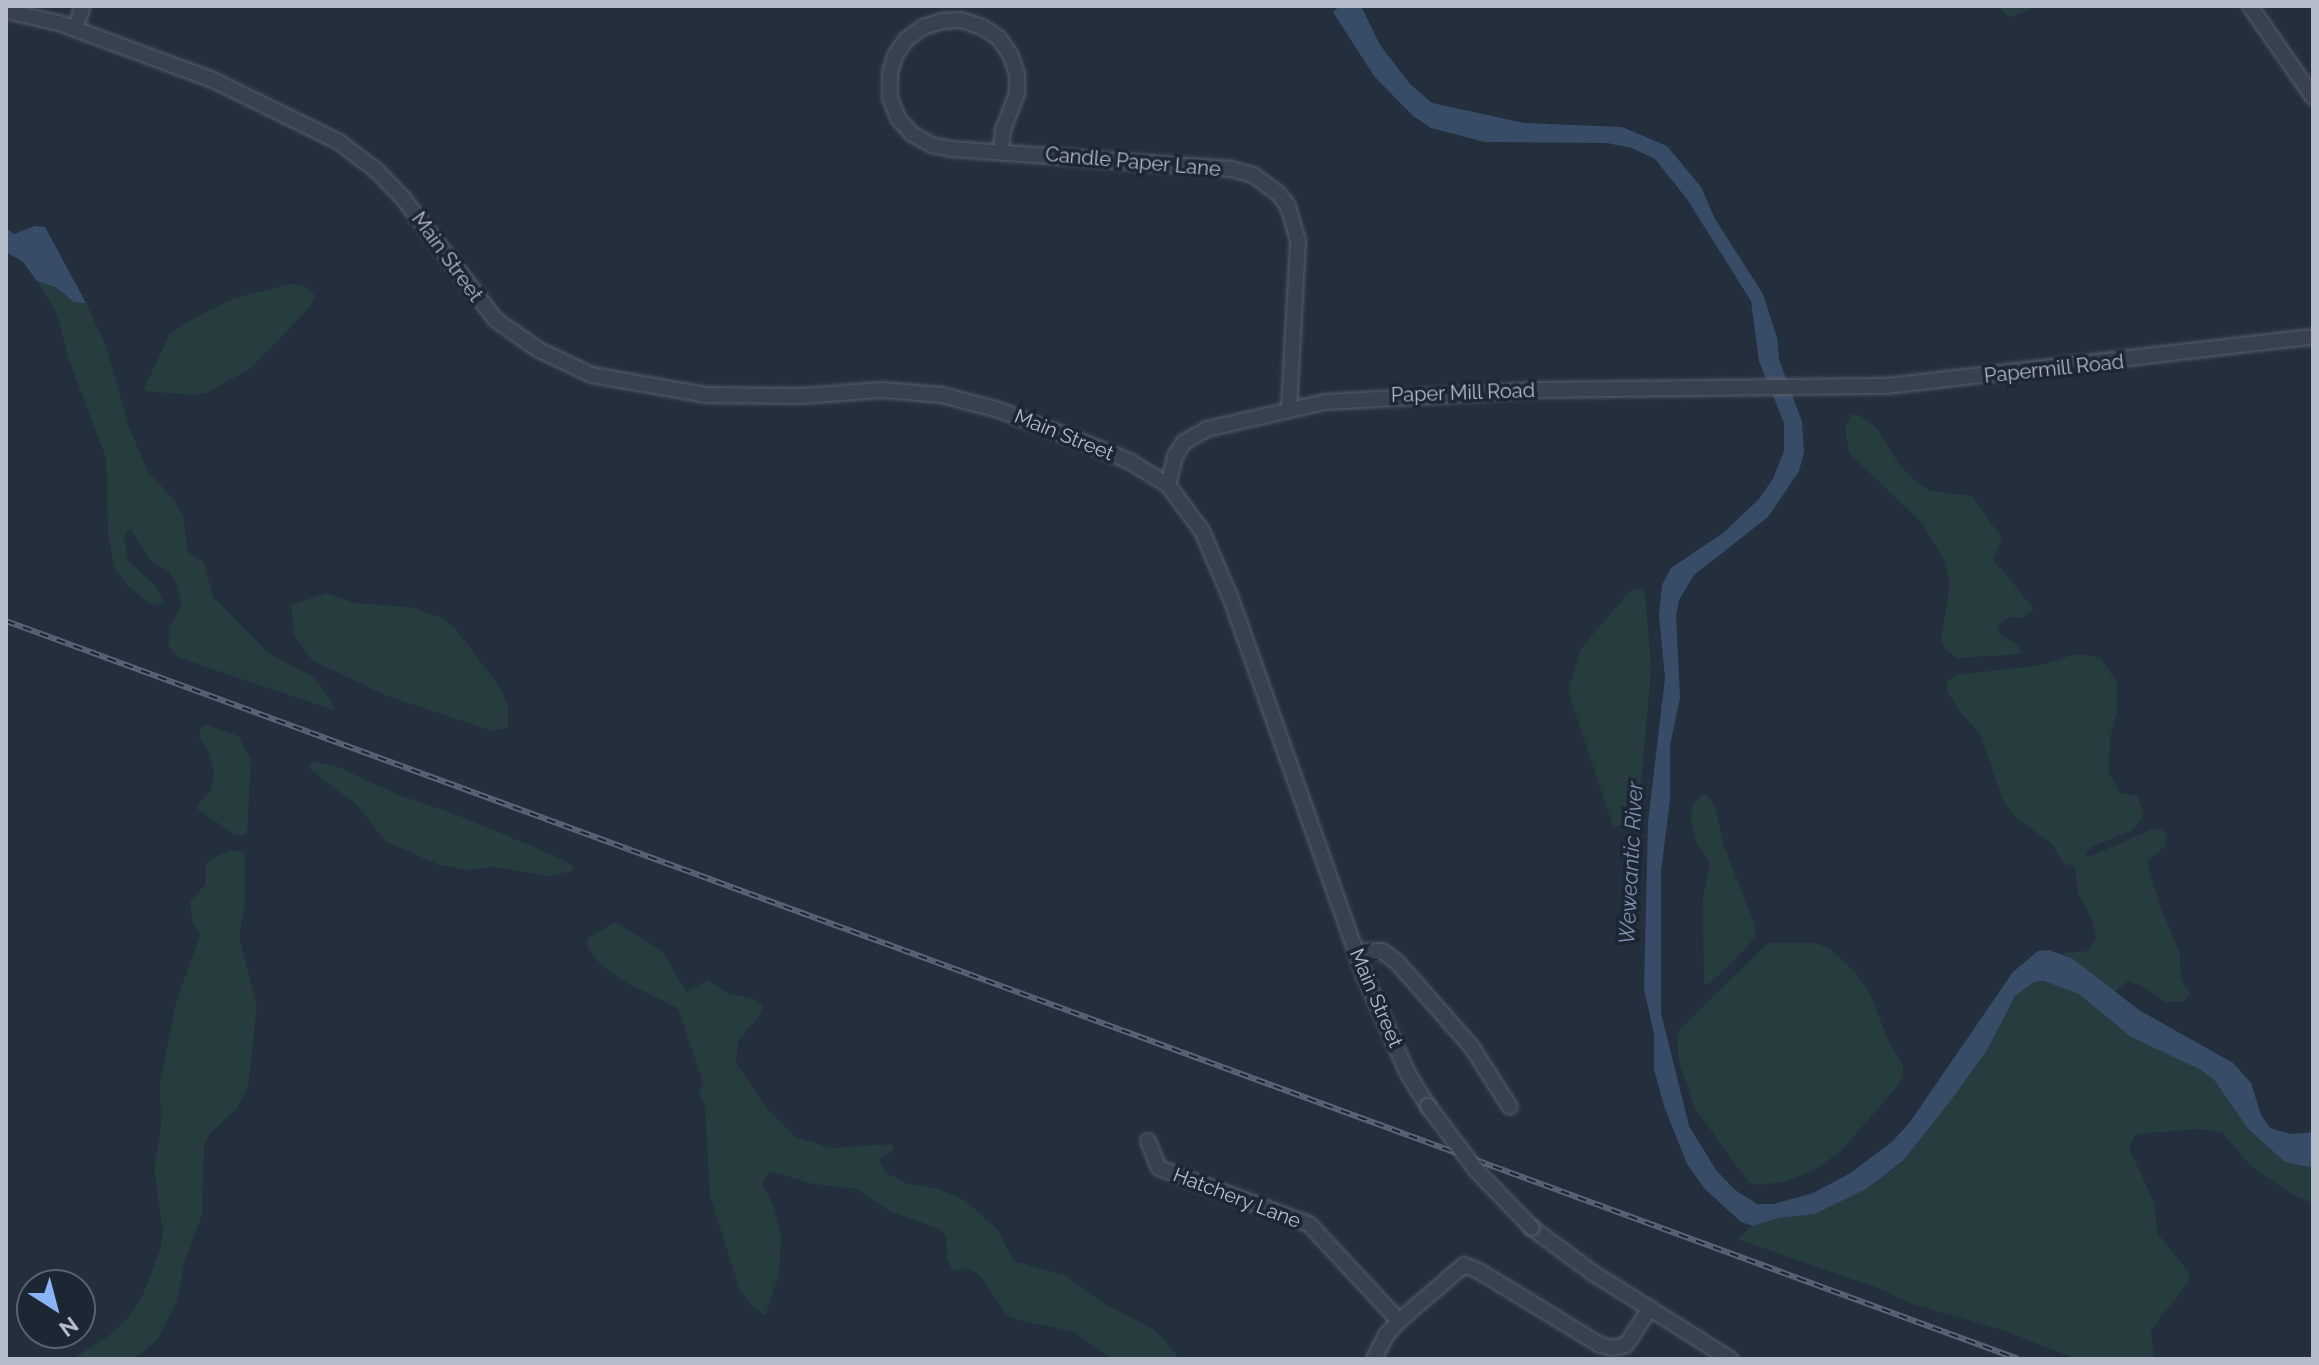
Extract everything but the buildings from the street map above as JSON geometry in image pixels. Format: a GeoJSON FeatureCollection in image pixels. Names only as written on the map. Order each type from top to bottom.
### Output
{"type":"FeatureCollection","features":[{"type":"Feature","properties":{"kind":"street"},"geometry":{"type":"LineString","coordinates":[[75,29],[83,6]]}},
{"type":"Feature","properties":{"kind":"street"},"geometry":{"type":"LineString","coordinates":[[2250,6],[2313,97]]}},
{"type":"Feature","properties":{"kind":"street","name":"Main Street"},"geometry":{"type":"LineString","coordinates":[[6,11],[42,13],[75,29],[213,80],[339,142],[377,171],[403,198],[496,320],[539,350],[592,375],[705,395],[802,396],[882,390],[942,395],[999,410],[1080,441],[1129,461],[1168,485],[1202,531],[1231,599],[1356,952],[1408,1074],[1428,1106],[1494,1190],[1532,1228],[1593,1273],[1730,1359]]}},
{"type":"Feature","properties":{"kind":"street","name":"Candle Paper Lane"},"geometry":{"type":"LineString","coordinates":[[1001,151],[1003,130],[1017,93],[1017,74],[1010,54],[999,38],[982,27],[961,20],[942,21],[923,27],[906,40],[890,73],[890,98],[898,118],[912,134],[932,145],[1001,151],[1231,169],[1253,175],[1278,193],[1291,215],[1298,242],[1289,409]]}},
{"type":"Feature","properties":{"kind":"street","name":"Papermill Road"},"geometry":{"type":"LineString","coordinates":[[1795,386],[1887,386],[2313,337]]}},
{"type":"Feature","properties":{"kind":"street","name":"Paper Mill Road"},"geometry":{"type":"LineString","coordinates":[[1168,485],[1175,456],[1184,442],[1207,429],[1289,409],[1379,396],[1795,386]]}},
{"type":"Feature","properties":{"kind":"street"},"geometry":{"type":"LineString","coordinates":[[1356,952],[1382,951],[1396,961],[1471,1046],[1510,1107]]}},
{"type":"Feature","properties":{"kind":"street","name":"Hatchery Lane"},"geometry":{"type":"LineString","coordinates":[[1148,1141],[1159,1168],[1309,1224],[1399,1321]]}},
{"type":"Feature","properties":{"kind":"street"},"geometry":{"type":"LineString","coordinates":[[1374,1359],[1399,1321],[1464,1265],[1600,1345],[1613,1348],[1626,1345],[1650,1308]]}},
{"type":"Feature","properties":{"kind":"green space"},"geometry":{"type":"Polygon","coordinates":[[[1997,6],[2039,6],[2009,17],[1997,6]]]}},
{"type":"Feature","properties":{"kind":"green space"},"geometry":{"type":"Polygon","coordinates":[[[37,281],[55,287],[68,298],[86,303],[106,346],[129,427],[148,472],[174,500],[183,516],[188,552],[204,563],[213,597],[268,653],[313,677],[330,699],[334,710],[177,657],[168,645],[169,628],[182,604],[178,587],[169,572],[150,560],[130,528],[124,538],[128,561],[156,586],[164,604],[152,605],[128,586],[114,567],[108,534],[106,458],[69,360],[57,314],[37,281]]]}},
{"type":"Feature","properties":{"kind":"green space"},"geometry":{"type":"Polygon","coordinates":[[[292,284],[306,287],[315,296],[311,306],[251,368],[207,393],[192,395],[143,391],[169,335],[187,322],[234,298],[292,284]]]}},
{"type":"Feature","properties":{"kind":"green space"},"geometry":{"type":"Polygon","coordinates":[[[1851,414],[1876,427],[1900,466],[1918,483],[1931,491],[1972,496],[2002,538],[1993,559],[2034,609],[2022,618],[2010,617],[1997,626],[2000,634],[2021,647],[2020,654],[1958,658],[1946,650],[1941,641],[1950,583],[1944,559],[1922,523],[1849,453],[1845,427],[1851,414]]]}},
{"type":"Feature","properties":{"kind":"green space"},"geometry":{"type":"Polygon","coordinates":[[[1638,588],[1645,592],[1651,670],[1643,762],[1635,825],[1613,826],[1568,691],[1582,647],[1630,591],[1638,588]]]}},
{"type":"Feature","properties":{"kind":"green space"},"geometry":{"type":"Polygon","coordinates":[[[327,593],[354,603],[409,607],[438,616],[455,628],[499,686],[508,706],[508,728],[492,731],[387,696],[312,660],[294,635],[291,605],[327,593]]]}},
{"type":"Feature","properties":{"kind":"green space"},"geometry":{"type":"Polygon","coordinates":[[[2076,654],[2100,657],[2117,683],[2117,713],[2110,738],[2109,772],[2120,793],[2138,796],[2144,816],[2133,830],[2086,851],[2086,858],[2153,829],[2163,830],[2167,837],[2165,846],[2147,862],[2161,909],[2180,953],[2181,980],[2190,993],[2183,1002],[2166,1002],[2142,986],[2127,981],[2115,992],[2062,953],[2088,951],[2096,939],[2092,920],[2078,893],[2075,866],[2064,864],[2052,844],[2013,815],[2003,800],[1980,734],[1959,711],[1948,693],[1946,683],[1956,675],[2042,665],[2076,654]]]}},
{"type":"Feature","properties":{"kind":"green space"},"geometry":{"type":"Polygon","coordinates":[[[207,725],[238,736],[251,759],[247,832],[244,835],[234,834],[196,808],[211,789],[214,771],[210,754],[199,738],[201,727],[207,725]]]}},
{"type":"Feature","properties":{"kind":"green space"},"geometry":{"type":"Polygon","coordinates":[[[312,761],[338,767],[396,794],[452,813],[553,855],[574,866],[572,871],[548,876],[494,867],[467,870],[439,865],[385,841],[357,805],[309,768],[312,761]]]}},
{"type":"Feature","properties":{"kind":"green space"},"geometry":{"type":"Polygon","coordinates":[[[1703,794],[1707,794],[1716,810],[1723,843],[1755,926],[1756,937],[1712,982],[1704,985],[1703,897],[1710,862],[1696,842],[1690,818],[1693,805],[1703,794]]]}},
{"type":"Feature","properties":{"kind":"green space"},"geometry":{"type":"Polygon","coordinates":[[[233,850],[243,852],[245,857],[245,904],[239,937],[257,1006],[248,1087],[237,1109],[209,1134],[204,1147],[202,1215],[185,1260],[177,1301],[159,1337],[135,1359],[73,1359],[88,1349],[96,1349],[96,1344],[114,1332],[129,1316],[143,1295],[161,1247],[163,1231],[154,1169],[161,1128],[160,1083],[176,1003],[200,935],[192,920],[190,902],[205,885],[206,864],[218,855],[233,850]]]}},
{"type":"Feature","properties":{"kind":"green space"},"geometry":{"type":"Polygon","coordinates":[[[615,922],[662,951],[687,992],[708,980],[729,994],[754,999],[763,1006],[761,1014],[738,1041],[736,1063],[767,1108],[795,1137],[830,1148],[893,1144],[894,1149],[879,1160],[886,1173],[908,1184],[936,1188],[964,1200],[997,1229],[1014,1261],[1066,1276],[1103,1303],[1155,1330],[1180,1359],[1112,1359],[1074,1332],[1015,1319],[1006,1314],[980,1275],[967,1268],[953,1271],[947,1258],[946,1236],[940,1229],[892,1212],[857,1189],[814,1184],[772,1172],[767,1174],[762,1185],[774,1206],[781,1237],[779,1274],[765,1316],[752,1306],[740,1290],[710,1196],[705,1107],[699,1093],[703,1082],[678,1008],[623,981],[600,964],[588,948],[587,939],[615,922]]]}},
{"type":"Feature","properties":{"kind":"green space"},"geometry":{"type":"Polygon","coordinates":[[[1768,943],[1815,943],[1829,948],[1854,971],[1871,995],[1887,1038],[1903,1066],[1903,1075],[1897,1087],[1840,1152],[1813,1171],[1784,1182],[1758,1185],[1749,1183],[1695,1108],[1679,1061],[1677,1032],[1768,943]]]}},
{"type":"Feature","properties":{"kind":"green space"},"geometry":{"type":"Polygon","coordinates":[[[2034,982],[2054,983],[2079,994],[2131,1037],[2201,1070],[2215,1081],[2248,1129],[2285,1162],[2313,1168],[2313,1203],[2293,1195],[2250,1165],[2222,1132],[2200,1129],[2136,1134],[2129,1148],[2155,1205],[2157,1233],[2188,1271],[2190,1280],[2151,1330],[2154,1359],[2076,1359],[2003,1330],[1909,1303],[1878,1288],[1737,1239],[1753,1226],[1778,1218],[1815,1214],[1866,1189],[1903,1162],[1977,1064],[2015,996],[2034,982]]]}},
{"type":"Feature","properties":{"kind":"water"},"geometry":{"type":"Polygon","coordinates":[[[1340,6],[1361,6],[1380,45],[1410,84],[1432,103],[1524,123],[1622,127],[1667,146],[1701,187],[1715,219],[1763,294],[1777,338],[1779,359],[1802,422],[1804,452],[1799,471],[1768,517],[1694,575],[1679,600],[1676,616],[1680,698],[1670,745],[1670,800],[1661,871],[1661,1013],[1689,1126],[1716,1170],[1735,1190],[1757,1204],[1774,1204],[1813,1193],[1849,1174],[1893,1141],[1910,1122],[2013,972],[2038,951],[2049,950],[2073,959],[2139,1010],[2233,1063],[2251,1083],[2261,1115],[2270,1128],[2291,1134],[2313,1132],[2313,1168],[2285,1162],[2248,1129],[2215,1081],[2201,1070],[2131,1037],[2079,994],[2044,981],[2034,982],[2015,996],[1987,1050],[1951,1100],[1903,1161],[1866,1189],[1815,1214],[1778,1218],[1753,1226],[1741,1222],[1705,1189],[1687,1164],[1664,1106],[1654,1069],[1654,1034],[1644,989],[1648,823],[1665,678],[1659,615],[1662,585],[1671,568],[1723,533],[1758,500],[1773,479],[1784,451],[1784,423],[1759,361],[1751,301],[1687,199],[1655,159],[1632,148],[1607,143],[1485,142],[1431,128],[1413,116],[1374,76],[1333,12],[1340,6]]]}},
{"type":"Feature","properties":{"kind":"water"},"geometry":{"type":"Polygon","coordinates":[[[35,226],[45,227],[86,303],[74,302],[55,287],[37,281],[23,262],[6,252],[6,228],[14,234],[35,226]]]}},
{"type":"Feature","properties":{"kind":"railway"},"geometry":{"type":"LineString","coordinates":[[6,621],[2018,1359]]}},
{"type":"Feature","properties":{"kind":"water label","name":"Weweantic River"},"geometry":{"type":"Point","coordinates":[1631,863]}}]}
